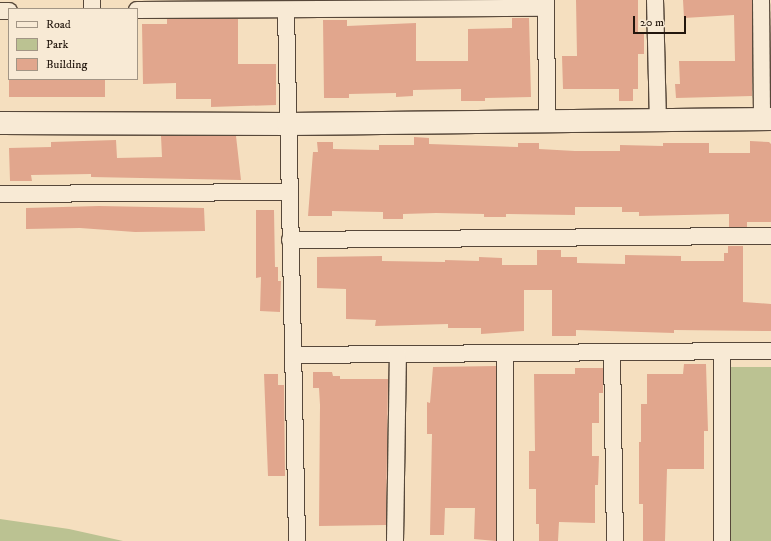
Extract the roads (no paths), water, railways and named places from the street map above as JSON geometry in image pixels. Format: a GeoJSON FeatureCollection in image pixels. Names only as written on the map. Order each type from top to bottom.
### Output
{"type":"FeatureCollection","features":[{"type":"Feature","properties":{"kind":"street"},"geometry":{"type":"LineString","coordinates":[[656,0],[658,119]]}},
{"type":"Feature","properties":{"kind":"street"},"geometry":{"type":"LineString","coordinates":[[0,123],[288,124],[547,120],[766,119],[761,0]]}},
{"type":"Feature","properties":{"kind":"street"},"geometry":{"type":"LineString","coordinates":[[138,10],[286,10],[546,4],[547,120]]}},
{"type":"Feature","properties":{"kind":"street"},"geometry":{"type":"LineString","coordinates":[[286,10],[297,541]]}},
{"type":"Feature","properties":{"kind":"street"},"geometry":{"type":"LineString","coordinates":[[0,194],[289,192]]}},
{"type":"Feature","properties":{"kind":"street"},"geometry":{"type":"LineString","coordinates":[[290,240],[771,236]]}},
{"type":"Feature","properties":{"kind":"street"},"geometry":{"type":"LineString","coordinates":[[293,354],[771,350]]}},
{"type":"Feature","properties":{"kind":"street"},"geometry":{"type":"LineString","coordinates":[[722,351],[722,541]]}},
{"type":"Feature","properties":{"kind":"street"},"geometry":{"type":"LineString","coordinates":[[612,352],[615,541]]}},
{"type":"Feature","properties":{"kind":"street"},"geometry":{"type":"LineString","coordinates":[[505,353],[505,541]]}},
{"type":"Feature","properties":{"kind":"street"},"geometry":{"type":"LineString","coordinates":[[396,541],[398,354]]}}]}
